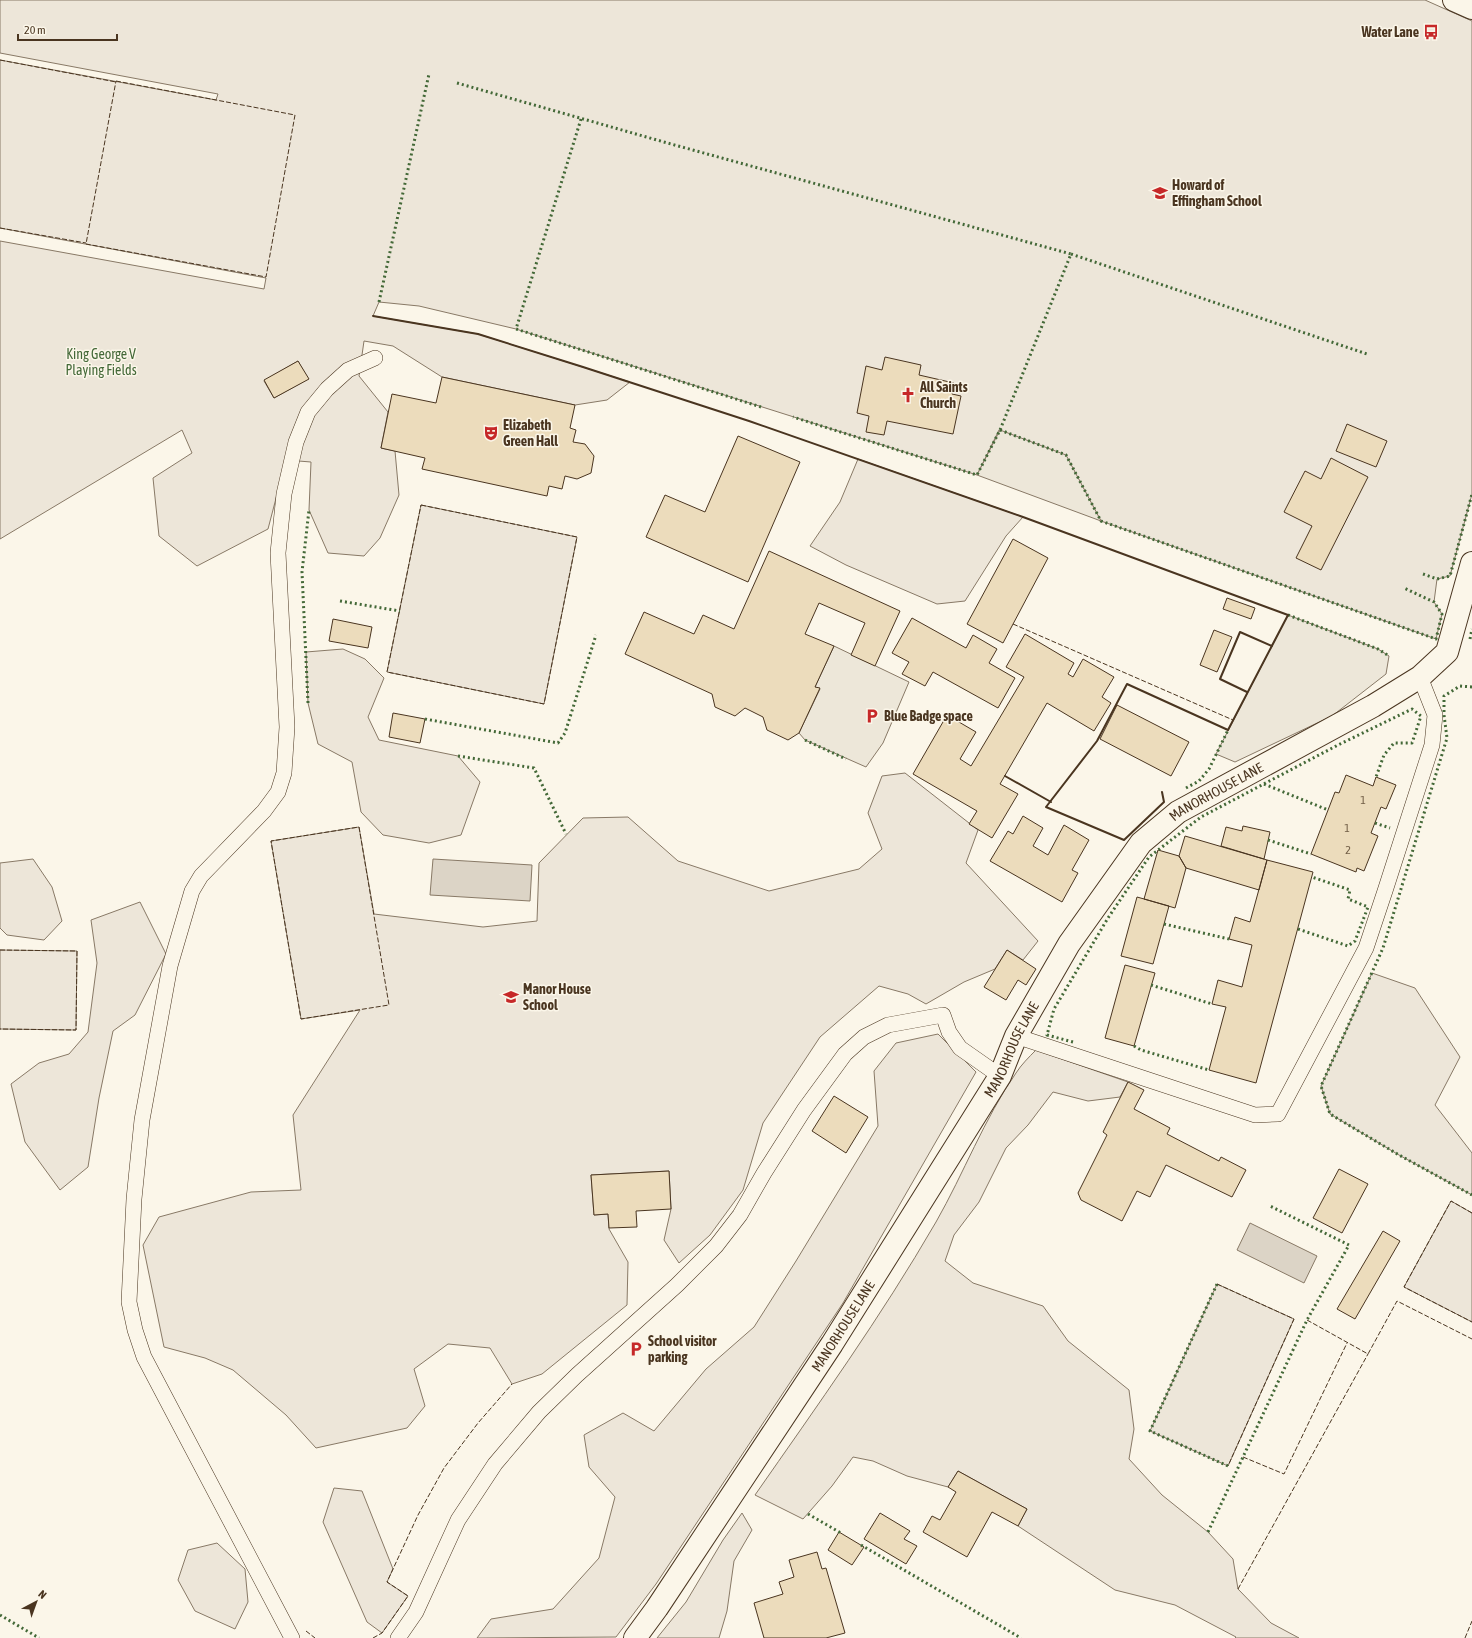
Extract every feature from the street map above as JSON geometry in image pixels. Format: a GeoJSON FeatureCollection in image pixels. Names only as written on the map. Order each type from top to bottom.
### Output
{"type":"FeatureCollection","features":[{"type":"Feature","properties":{"kind":"street"},"geometry":{"type":"LineString","coordinates":[[1454,0],[1472,8]]}},
{"type":"Feature","properties":{"kind":"street","name":"MANORHOUSE LANE"},"geometry":{"type":"LineString","coordinates":[[635,1638],[657,1608],[832,1344],[1000,1076],[1016,1036],[1069,944],[1141,843],[1178,812],[1373,706],[1420,677],[1447,652],[1472,563]]}},
{"type":"Feature","properties":{"kind":"lane"},"geometry":{"type":"LineString","coordinates":[[292,1638],[144,1357],[135,1330],[130,1302],[134,1198],[142,1120],[170,966],[192,891],[201,876],[264,811],[278,792],[284,773],[287,727],[278,553],[284,494],[296,442],[308,412],[327,389],[348,370],[375,358]]}},
{"type":"Feature","properties":{"kind":"lane"},"geometry":{"type":"LineString","coordinates":[[1016,1036],[1255,1115],[1278,1114],[1366,948],[1432,745],[1435,715],[1420,677]]}},
{"type":"Feature","properties":{"kind":"lane"},"geometry":{"type":"LineString","coordinates":[[398,1638],[416,1612],[458,1520],[495,1464],[539,1412],[577,1375],[677,1286],[716,1246],[740,1215],[764,1173],[804,1110],[845,1054],[864,1037],[888,1025],[943,1016],[949,1032],[960,1048],[1000,1076]]}},
{"type":"Feature","properties":{"kind":"green space","name":"King George V Playing Fields"},"geometry":{"type":"Polygon","coordinates":[[[0,0],[1425,0],[1472,21],[1472,494],[1450,576],[1437,579],[1434,602],[1442,614],[1436,639],[1101,521],[1066,456],[999,430],[977,475],[516,329],[419,306],[379,302],[373,316],[478,334],[630,382],[607,400],[575,405],[442,377],[393,346],[364,341],[359,376],[388,412],[381,448],[395,451],[399,495],[380,538],[364,556],[328,553],[309,510],[311,462],[286,460],[268,529],[197,566],[159,536],[153,478],[192,453],[182,430],[0,539],[0,241],[264,289],[266,278],[0,228],[0,60],[216,100],[218,94],[0,53],[0,0]],[[298,361],[264,381],[274,398],[308,379],[298,361]]]}},
{"type":"Feature","properties":{"kind":"green space"},"geometry":{"type":"Polygon","coordinates":[[[858,459],[1023,517],[1006,536],[965,601],[937,604],[846,565],[810,546],[840,502],[858,459]]]}},
{"type":"Feature","properties":{"kind":"green space"},"geometry":{"type":"Polygon","coordinates":[[[421,505],[577,537],[544,704],[387,672],[421,505]]]}},
{"type":"Feature","properties":{"kind":"green space"},"geometry":{"type":"Polygon","coordinates":[[[343,649],[365,659],[384,678],[368,717],[379,740],[458,756],[480,782],[461,835],[429,843],[383,835],[361,812],[352,762],[318,744],[308,703],[306,652],[343,649]]]}},
{"type":"Feature","properties":{"kind":"green space"},"geometry":{"type":"Polygon","coordinates":[[[905,773],[978,830],[966,863],[1038,941],[1023,960],[1007,950],[995,969],[964,982],[926,1004],[908,994],[879,986],[820,1037],[763,1123],[743,1190],[710,1235],[679,1263],[664,1240],[671,1209],[669,1171],[591,1175],[594,1215],[608,1214],[609,1229],[628,1262],[627,1305],[542,1374],[512,1384],[490,1348],[448,1344],[414,1369],[425,1406],[407,1428],[316,1448],[286,1415],[233,1370],[205,1358],[164,1347],[143,1245],[159,1217],[251,1192],[301,1190],[293,1115],[360,1010],[301,1019],[271,841],[359,827],[374,914],[483,927],[537,921],[539,863],[583,818],[628,817],[678,861],[769,891],[859,869],[882,849],[868,813],[882,776],[905,773]]]}},
{"type":"Feature","properties":{"kind":"green space"},"geometry":{"type":"Polygon","coordinates":[[[33,859],[52,887],[62,921],[44,940],[7,935],[0,928],[0,863],[33,859]]]}},
{"type":"Feature","properties":{"kind":"green space"},"geometry":{"type":"Polygon","coordinates":[[[140,902],[166,954],[135,1015],[113,1031],[99,1098],[88,1167],[60,1190],[25,1142],[11,1084],[39,1063],[69,1054],[88,1032],[97,963],[91,920],[140,902]]]}},
{"type":"Feature","properties":{"kind":"green space"},"geometry":{"type":"Polygon","coordinates":[[[0,950],[77,951],[76,1030],[0,1029],[0,950]]]}},
{"type":"Feature","properties":{"kind":"green space"},"geometry":{"type":"Polygon","coordinates":[[[1372,973],[1415,988],[1460,1057],[1435,1105],[1472,1153],[1472,1195],[1399,1155],[1330,1114],[1321,1086],[1372,973]]]}},
{"type":"Feature","properties":{"kind":"green space"},"geometry":{"type":"Polygon","coordinates":[[[938,1034],[976,1072],[843,1303],[656,1584],[616,1637],[477,1638],[491,1619],[553,1609],[599,1558],[615,1497],[589,1467],[584,1435],[623,1413],[654,1431],[706,1369],[754,1327],[878,1126],[874,1071],[896,1043],[938,1034]]]}},
{"type":"Feature","properties":{"kind":"green space"},"geometry":{"type":"Polygon","coordinates":[[[1036,1050],[1128,1082],[1120,1097],[1088,1101],[1053,1092],[1028,1125],[1006,1148],[979,1202],[954,1235],[945,1261],[973,1283],[1043,1306],[1068,1341],[1129,1390],[1134,1429],[1129,1459],[1162,1495],[1208,1532],[1233,1559],[1238,1589],[1271,1623],[1299,1638],[1235,1638],[1236,1637],[1175,1605],[1115,1590],[1018,1526],[1027,1509],[958,1471],[948,1487],[907,1476],[873,1461],[853,1457],[832,1486],[803,1519],[755,1495],[848,1361],[893,1292],[936,1222],[994,1109],[1020,1067],[1036,1050]]]}},
{"type":"Feature","properties":{"kind":"green space"},"geometry":{"type":"Polygon","coordinates":[[[1451,1201],[1472,1213],[1472,1322],[1404,1287],[1451,1201]]]}},
{"type":"Feature","properties":{"kind":"green space"},"geometry":{"type":"Polygon","coordinates":[[[1217,1284],[1294,1319],[1228,1466],[1150,1431],[1217,1284]]]}},
{"type":"Feature","properties":{"kind":"green space"},"geometry":{"type":"Polygon","coordinates":[[[334,1488],[362,1491],[393,1569],[387,1582],[408,1596],[382,1633],[367,1622],[323,1522],[334,1488]]]}},
{"type":"Feature","properties":{"kind":"green space"},"geometry":{"type":"Polygon","coordinates":[[[742,1513],[752,1530],[734,1561],[727,1611],[719,1638],[657,1638],[686,1602],[723,1540],[742,1513]]]}},
{"type":"Feature","properties":{"kind":"green space"},"geometry":{"type":"Polygon","coordinates":[[[217,1543],[245,1569],[248,1602],[235,1629],[195,1611],[178,1580],[188,1550],[217,1543]]]}},
{"type":"Feature","properties":{"kind":"shaded area"},"geometry":{"type":"Polygon","coordinates":[[[1000,430],[1066,455],[1101,521],[977,475],[1000,430]]]}},
{"type":"Feature","properties":{"kind":"shaded area"},"geometry":{"type":"Polygon","coordinates":[[[1288,615],[1378,649],[1389,656],[1386,674],[1332,716],[1235,762],[1216,754],[1288,615]]]}},
{"type":"Feature","properties":{"kind":"shaded area"},"geometry":{"type":"Polygon","coordinates":[[[834,646],[909,682],[883,743],[866,767],[805,740],[799,733],[820,689],[815,687],[834,646]]]}},
{"type":"Feature","properties":{"kind":"shaded area"},"geometry":{"type":"Polygon","coordinates":[[[433,859],[532,865],[530,901],[430,895],[433,859]]]}},
{"type":"Feature","properties":{"kind":"shaded area"},"geometry":{"type":"Polygon","coordinates":[[[1250,1223],[1317,1256],[1304,1283],[1237,1250],[1250,1223]]]}},
{"type":"Feature","properties":{"kind":"building","name":"All Saints Church"},"geometry":{"type":"Polygon","coordinates":[[[885,357],[921,365],[919,375],[954,383],[952,394],[961,396],[953,434],[887,421],[884,435],[866,432],[869,416],[857,413],[866,366],[882,370],[885,357]]]}},
{"type":"Feature","properties":{"kind":"building"},"geometry":{"type":"Polygon","coordinates":[[[298,361],[309,379],[274,398],[264,380],[298,361]]]}},
{"type":"Feature","properties":{"kind":"building"},"geometry":{"type":"Polygon","coordinates":[[[442,377],[575,405],[570,428],[576,430],[573,442],[585,444],[594,456],[591,473],[577,479],[565,476],[562,489],[549,486],[547,496],[422,469],[425,458],[381,448],[392,394],[436,403],[442,377]]]}},
{"type":"Feature","properties":{"kind":"building"},"geometry":{"type":"Polygon","coordinates":[[[1347,424],[1387,441],[1376,467],[1336,451],[1347,424]]]}},
{"type":"Feature","properties":{"kind":"building"},"geometry":{"type":"Polygon","coordinates":[[[738,436],[800,462],[748,582],[646,537],[665,495],[705,512],[738,436]]]}},
{"type":"Feature","properties":{"kind":"building"},"geometry":{"type":"Polygon","coordinates":[[[1331,458],[1368,477],[1321,570],[1296,558],[1312,526],[1284,512],[1305,471],[1321,479],[1331,458]]]}},
{"type":"Feature","properties":{"kind":"building"},"geometry":{"type":"Polygon","coordinates":[[[1013,539],[1048,558],[1003,643],[967,624],[1013,539]]]}},
{"type":"Feature","properties":{"kind":"building"},"geometry":{"type":"Polygon","coordinates":[[[769,551],[900,611],[875,666],[851,655],[865,623],[819,603],[805,634],[834,646],[815,687],[820,688],[799,733],[788,740],[767,730],[763,717],[745,708],[735,716],[715,707],[712,694],[625,654],[644,612],[694,634],[703,615],[734,629],[769,551]]]}},
{"type":"Feature","properties":{"kind":"building"},"geometry":{"type":"Polygon","coordinates":[[[1227,598],[1255,608],[1251,619],[1223,609],[1227,598]]]}},
{"type":"Feature","properties":{"kind":"building"},"geometry":{"type":"Polygon","coordinates":[[[912,618],[966,648],[973,635],[997,649],[989,663],[1015,678],[998,708],[933,672],[925,686],[902,674],[909,662],[892,653],[912,618]]]}},
{"type":"Feature","properties":{"kind":"building"},"geometry":{"type":"Polygon","coordinates":[[[333,619],[372,627],[368,648],[329,641],[333,619]]]}},
{"type":"Feature","properties":{"kind":"building"},"geometry":{"type":"Polygon","coordinates":[[[1214,630],[1232,637],[1217,672],[1200,665],[1214,630]]]}},
{"type":"Feature","properties":{"kind":"building"},"geometry":{"type":"Polygon","coordinates":[[[1025,634],[1074,663],[1068,674],[1073,677],[1083,659],[1114,677],[1102,697],[1111,703],[1094,731],[1047,703],[1000,784],[1018,794],[992,838],[969,824],[977,811],[913,774],[947,715],[976,732],[960,759],[971,766],[1024,677],[1006,667],[1025,634]]]}},
{"type":"Feature","properties":{"kind":"building"},"geometry":{"type":"Polygon","coordinates":[[[1117,705],[1189,742],[1171,776],[1100,739],[1117,705]]]}},
{"type":"Feature","properties":{"kind":"building"},"geometry":{"type":"Polygon","coordinates":[[[393,713],[425,719],[420,743],[389,737],[393,713]]]}},
{"type":"Feature","properties":{"kind":"building"},"geometry":{"type":"Polygon","coordinates":[[[1346,775],[1373,786],[1376,777],[1396,785],[1386,809],[1381,807],[1371,833],[1378,836],[1364,871],[1357,868],[1356,872],[1311,854],[1335,792],[1339,793],[1346,775]]]}},
{"type":"Feature","properties":{"kind":"building"},"geometry":{"type":"Polygon","coordinates":[[[1023,816],[1043,828],[1033,846],[1048,855],[1064,825],[1089,840],[1072,870],[1078,873],[1062,902],[990,861],[1008,831],[1013,834],[1023,816]]]}},
{"type":"Feature","properties":{"kind":"building"},"geometry":{"type":"Polygon","coordinates":[[[1243,826],[1270,832],[1264,859],[1221,846],[1226,827],[1242,831],[1243,826]]]}},
{"type":"Feature","properties":{"kind":"building"},"geometry":{"type":"Polygon","coordinates":[[[1185,836],[1267,860],[1259,890],[1186,868],[1179,856],[1185,836]]]}},
{"type":"Feature","properties":{"kind":"building"},"geometry":{"type":"Polygon","coordinates":[[[1158,850],[1179,856],[1186,868],[1175,908],[1144,899],[1158,850]]]}},
{"type":"Feature","properties":{"kind":"building"},"geometry":{"type":"Polygon","coordinates":[[[1267,860],[1313,872],[1256,1083],[1209,1070],[1226,1007],[1212,1004],[1218,980],[1242,987],[1252,945],[1229,939],[1235,917],[1250,922],[1267,860]]]}},
{"type":"Feature","properties":{"kind":"building"},"geometry":{"type":"Polygon","coordinates":[[[1137,897],[1169,906],[1153,964],[1121,956],[1137,897]]]}},
{"type":"Feature","properties":{"kind":"building"},"geometry":{"type":"Polygon","coordinates":[[[1007,950],[1036,969],[1026,985],[1018,980],[1006,1000],[984,987],[1007,950]]]}},
{"type":"Feature","properties":{"kind":"building"},"geometry":{"type":"Polygon","coordinates":[[[1125,965],[1155,973],[1134,1046],[1105,1038],[1125,965]]]}},
{"type":"Feature","properties":{"kind":"building"},"geometry":{"type":"Polygon","coordinates":[[[1128,1082],[1144,1090],[1134,1109],[1170,1128],[1167,1134],[1219,1161],[1221,1157],[1246,1170],[1232,1197],[1166,1165],[1150,1197],[1137,1191],[1122,1221],[1081,1200],[1078,1193],[1107,1135],[1103,1132],[1128,1082]]]}},
{"type":"Feature","properties":{"kind":"building"},"geometry":{"type":"Polygon","coordinates":[[[834,1096],[868,1117],[846,1153],[812,1131],[834,1096]]]}},
{"type":"Feature","properties":{"kind":"building"},"geometry":{"type":"Polygon","coordinates":[[[1339,1169],[1368,1184],[1342,1233],[1313,1218],[1339,1169]]]}},
{"type":"Feature","properties":{"kind":"building"},"geometry":{"type":"Polygon","coordinates":[[[669,1171],[671,1209],[636,1211],[637,1227],[609,1228],[608,1214],[594,1215],[591,1175],[669,1171]]]}},
{"type":"Feature","properties":{"kind":"building"},"geometry":{"type":"Polygon","coordinates":[[[1383,1231],[1400,1241],[1355,1319],[1337,1309],[1383,1231]]]}},
{"type":"Feature","properties":{"kind":"building"},"geometry":{"type":"Polygon","coordinates":[[[958,1471],[1027,1509],[1018,1526],[992,1512],[967,1557],[923,1532],[932,1516],[940,1520],[956,1492],[948,1487],[958,1471]]]}},
{"type":"Feature","properties":{"kind":"building"},"geometry":{"type":"Polygon","coordinates":[[[880,1513],[910,1531],[904,1539],[917,1546],[906,1564],[864,1539],[880,1513]]]}},
{"type":"Feature","properties":{"kind":"building"},"geometry":{"type":"Polygon","coordinates":[[[839,1532],[864,1547],[852,1565],[828,1550],[839,1532]]]}},
{"type":"Feature","properties":{"kind":"building"},"geometry":{"type":"Polygon","coordinates":[[[817,1552],[822,1569],[826,1568],[845,1633],[826,1638],[764,1638],[754,1603],[783,1594],[779,1582],[794,1577],[789,1560],[817,1552]]]}},
{"type":"Feature","properties":{"kind":"hedge"},"geometry":{"type":"LineString","coordinates":[[379,302],[429,74]]}},
{"type":"Feature","properties":{"kind":"hedge"},"geometry":{"type":"LineString","coordinates":[[457,83],[671,144],[1071,254],[1000,430],[977,475],[793,417]]}},
{"type":"Feature","properties":{"kind":"hedge"},"geometry":{"type":"LineString","coordinates":[[581,119],[516,329],[761,407]]}},
{"type":"Feature","properties":{"kind":"hedge"},"geometry":{"type":"LineString","coordinates":[[1071,254],[1367,354]]}},
{"type":"Feature","properties":{"kind":"hedge"},"geometry":{"type":"LineString","coordinates":[[1000,430],[1066,455],[1101,521],[1436,639],[1442,614],[1434,602],[1404,588]]}},
{"type":"Feature","properties":{"kind":"hedge"},"geometry":{"type":"LineString","coordinates":[[1423,574],[1437,579],[1450,576],[1472,494]]}},
{"type":"Feature","properties":{"kind":"hedge"},"geometry":{"type":"LineString","coordinates":[[308,703],[302,572],[309,510]]}},
{"type":"Feature","properties":{"kind":"hedge"},"geometry":{"type":"LineString","coordinates":[[340,601],[400,611]]}},
{"type":"Feature","properties":{"kind":"hedge"},"geometry":{"type":"LineString","coordinates":[[1288,615],[1378,649],[1389,656]]}},
{"type":"Feature","properties":{"kind":"hedge"},"geometry":{"type":"LineString","coordinates":[[1470,639],[1472,629]]}},
{"type":"Feature","properties":{"kind":"hedge"},"geometry":{"type":"LineString","coordinates":[[425,719],[558,743],[565,733],[596,635]]}},
{"type":"Feature","properties":{"kind":"hedge"},"geometry":{"type":"LineString","coordinates":[[1472,687],[1460,686],[1444,696],[1444,715],[1447,738],[1383,948],[1321,1086],[1330,1114],[1399,1155],[1472,1195]]}},
{"type":"Feature","properties":{"kind":"hedge"},"geometry":{"type":"LineString","coordinates":[[1073,1042],[1047,1035],[1054,1009],[1108,918],[1149,857],[1201,817],[1338,745],[1412,709],[1421,716],[1412,743],[1394,743],[1384,755],[1376,777]]}},
{"type":"Feature","properties":{"kind":"hedge"},"geometry":{"type":"LineString","coordinates":[[1186,788],[1199,781],[1209,769],[1228,730]]}},
{"type":"Feature","properties":{"kind":"hedge"},"geometry":{"type":"LineString","coordinates":[[805,740],[846,759]]}},
{"type":"Feature","properties":{"kind":"hedge"},"geometry":{"type":"LineString","coordinates":[[458,756],[534,768],[566,834]]}},
{"type":"Feature","properties":{"kind":"hedge"},"geometry":{"type":"LineString","coordinates":[[1264,784],[1328,810]]}},
{"type":"Feature","properties":{"kind":"hedge"},"geometry":{"type":"LineString","coordinates":[[1375,823],[1390,828]]}},
{"type":"Feature","properties":{"kind":"hedge"},"geometry":{"type":"LineString","coordinates":[[1268,840],[1311,854]]}},
{"type":"Feature","properties":{"kind":"hedge"},"geometry":{"type":"LineString","coordinates":[[1298,929],[1348,946],[1355,941],[1368,907],[1348,899],[1350,890],[1312,877]]}},
{"type":"Feature","properties":{"kind":"hedge"},"geometry":{"type":"LineString","coordinates":[[1164,924],[1229,939]]}},
{"type":"Feature","properties":{"kind":"hedge"},"geometry":{"type":"LineString","coordinates":[[1151,985],[1212,1004]]}},
{"type":"Feature","properties":{"kind":"hedge"},"geometry":{"type":"LineString","coordinates":[[1134,1046],[1141,1050],[1209,1070]]}},
{"type":"Feature","properties":{"kind":"hedge"},"geometry":{"type":"LineString","coordinates":[[1208,1532],[1307,1320],[1349,1245],[1270,1206]]}},
{"type":"Feature","properties":{"kind":"hedge"},"geometry":{"type":"LineString","coordinates":[[1217,1284],[1150,1431],[1228,1466]]}},
{"type":"Feature","properties":{"kind":"hedge"},"geometry":{"type":"LineString","coordinates":[[808,1514],[841,1533]]}},
{"type":"Feature","properties":{"kind":"hedge"},"geometry":{"type":"LineString","coordinates":[[861,1545],[1021,1638]]}},
{"type":"Feature","properties":{"kind":"hedge"},"geometry":{"type":"LineString","coordinates":[[0,1615],[39,1638]]}},
{"type":"Feature","properties":{"kind":"fence"},"geometry":{"type":"LineString","coordinates":[[0,60],[116,82]]}},
{"type":"Feature","properties":{"kind":"fence"},"geometry":{"type":"LineString","coordinates":[[116,81],[295,115],[266,277],[86,244],[116,81]]}},
{"type":"Feature","properties":{"kind":"fence"},"geometry":{"type":"LineString","coordinates":[[0,228],[86,243]]}},
{"type":"Feature","properties":{"kind":"fence"},"geometry":{"type":"LineString","coordinates":[[421,505],[577,537],[544,704],[387,672],[421,505]]}},
{"type":"Feature","properties":{"kind":"fence"},"geometry":{"type":"LineString","coordinates":[[1013,624],[1233,720]]}},
{"type":"Feature","properties":{"kind":"fence"},"geometry":{"type":"LineString","coordinates":[[359,827],[389,1005],[301,1019],[271,841],[359,827]]}},
{"type":"Feature","properties":{"kind":"fence"},"geometry":{"type":"LineString","coordinates":[[0,950],[77,951],[76,1030],[0,1029]]}},
{"type":"Feature","properties":{"kind":"fence"},"geometry":{"type":"LineString","coordinates":[[1472,1213],[1451,1201],[1404,1287],[1472,1322]]}},
{"type":"Feature","properties":{"kind":"fence"},"geometry":{"type":"LineString","coordinates":[[1217,1284],[1294,1319],[1228,1466]]}},
{"type":"Feature","properties":{"kind":"fence"},"geometry":{"type":"LineString","coordinates":[[1307,1320],[1368,1354],[1397,1301],[1472,1339]]}},
{"type":"Feature","properties":{"kind":"fence"},"geometry":{"type":"LineString","coordinates":[[1243,1457],[1284,1474],[1347,1343]]}},
{"type":"Feature","properties":{"kind":"fence"},"geometry":{"type":"LineString","coordinates":[[1238,1589],[1368,1354]]}},
{"type":"Feature","properties":{"kind":"fence"},"geometry":{"type":"LineString","coordinates":[[373,1638],[382,1633],[408,1596],[387,1582],[418,1515],[444,1468],[478,1423],[512,1384]]}},
{"type":"Feature","properties":{"kind":"fence"},"geometry":{"type":"LineString","coordinates":[[1465,1638],[1472,1621]]}},
{"type":"Feature","properties":{"kind":"fence"},"geometry":{"type":"LineString","coordinates":[[306,1631],[315,1638]]}},
{"type":"Feature","properties":{"kind":"wall"},"geometry":{"type":"LineString","coordinates":[[373,316],[478,334],[749,421],[1023,517],[1288,615],[1228,730],[1127,684],[1097,741],[1046,807],[1124,840],[1164,802],[1162,792]]}},
{"type":"Feature","properties":{"kind":"wall"},"geometry":{"type":"LineString","coordinates":[[1247,692],[1220,679],[1240,632],[1272,646]]}},
{"type":"Feature","properties":{"kind":"wall"},"geometry":{"type":"LineString","coordinates":[[1005,776],[1051,802]]}},
{"type":"Feature","properties":{"kind":"place","name":"Water Lane"},"geometry":{"type":"Point","coordinates":[1431,32]}},
{"type":"Feature","properties":{"kind":"place","name":"Howard of Effingham School"},"geometry":{"type":"Point","coordinates":[1160,193]}},
{"type":"Feature","properties":{"kind":"place","name":"All Saints Church"},"geometry":{"type":"Point","coordinates":[908,395]}},
{"type":"Feature","properties":{"kind":"place","name":"Elizabeth Green Hall"},"geometry":{"type":"Point","coordinates":[491,433]}},
{"type":"Feature","properties":{"kind":"place","name":"Blue Badge space"},"geometry":{"type":"Point","coordinates":[872,716]}},
{"type":"Feature","properties":{"kind":"place","name":"Manor House School"},"geometry":{"type":"Point","coordinates":[511,997]}},
{"type":"Feature","properties":{"kind":"place","name":"School visitor parking"},"geometry":{"type":"Point","coordinates":[636,1349]}}]}
